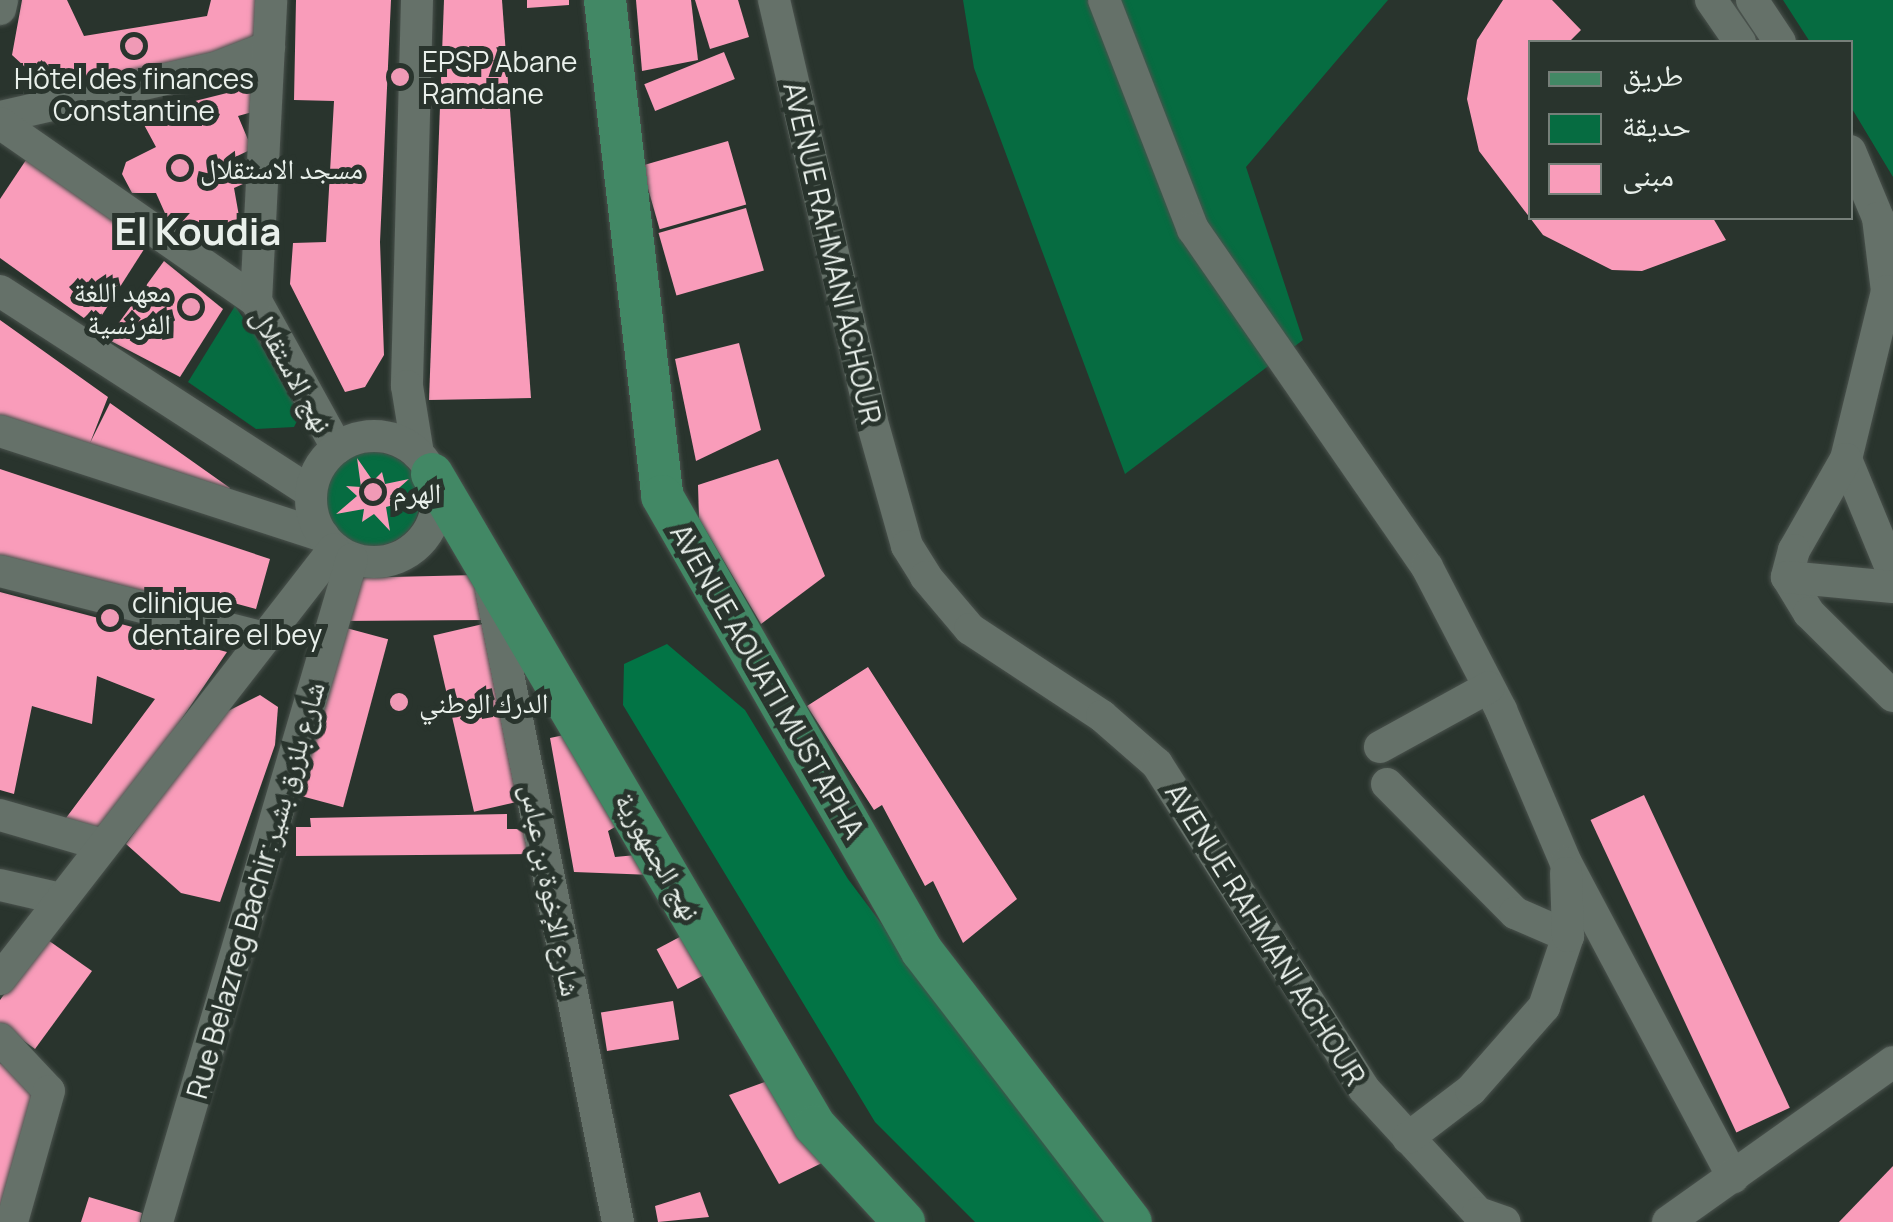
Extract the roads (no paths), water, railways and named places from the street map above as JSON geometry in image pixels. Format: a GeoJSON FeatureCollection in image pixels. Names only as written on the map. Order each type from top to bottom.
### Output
{"type":"FeatureCollection","features":[{"type":"Feature","properties":{"kind":"main road","name":"AVENUE AOUATI MUSTAPHA"},"geometry":{"type":"LineString","coordinates":[[605,0],[662,496],[922,952],[1130,1222]]}},
{"type":"Feature","properties":{"kind":"main road","name":"نهج الجمهورية"},"geometry":{"type":"LineString","coordinates":[[425,464],[485,558],[814,1126],[904,1222]]}},
{"type":"Feature","properties":{"kind":"street"},"geometry":{"type":"LineString","coordinates":[[0,9],[2,0]]}},
{"type":"Feature","properties":{"kind":"street"},"geometry":{"type":"LineString","coordinates":[[256,301],[272,0]]}},
{"type":"Feature","properties":{"kind":"street"},"geometry":{"type":"LineString","coordinates":[[0,431],[336,548],[394,559],[426,534],[435,515],[407,386],[417,0]]}},
{"type":"Feature","properties":{"kind":"street","name":"AVENUE RAHMANI ACHOUR"},"geometry":{"type":"LineString","coordinates":[[774,0],[908,546],[970,629],[1102,716],[1157,764],[1364,1089],[1478,1213],[1504,1222]]}},
{"type":"Feature","properties":{"kind":"street"},"geometry":{"type":"LineString","coordinates":[[1104,0],[1193,229],[1272,350],[1399,521],[1489,687],[1566,863],[1733,1177]]}},
{"type":"Feature","properties":{"kind":"street"},"geometry":{"type":"LineString","coordinates":[[1711,0],[1739,40]]}},
{"type":"Feature","properties":{"kind":"street"},"geometry":{"type":"LineString","coordinates":[[1752,0],[1779,40]]}},
{"type":"Feature","properties":{"kind":"street"},"geometry":{"type":"LineString","coordinates":[[0,120],[218,67],[269,47]]}},
{"type":"Feature","properties":{"kind":"street","name":"نهج الاستقلال"},"geometry":{"type":"LineString","coordinates":[[0,120],[256,301],[337,448]]}},
{"type":"Feature","properties":{"kind":"street"},"geometry":{"type":"LineString","coordinates":[[1853,157],[1878,218],[1887,291],[1846,459],[1794,550],[1787,578],[1808,614],[1893,696]]}},
{"type":"Feature","properties":{"kind":"street"},"geometry":{"type":"LineString","coordinates":[[1853,217],[1887,291]]}},
{"type":"Feature","properties":{"kind":"street"},"geometry":{"type":"LineString","coordinates":[[0,291],[311,492],[336,548]]}},
{"type":"Feature","properties":{"kind":"street"},"geometry":{"type":"LineString","coordinates":[[311,492],[337,448],[378,436],[425,464]]}},
{"type":"Feature","properties":{"kind":"street"},"geometry":{"type":"LineString","coordinates":[[1846,459],[1893,573]]}},
{"type":"Feature","properties":{"kind":"street"},"geometry":{"type":"LineString","coordinates":[[0,979],[261,637],[336,548]]}},
{"type":"Feature","properties":{"kind":"street","name":"Rue Belazreg Bachir;شارع بلزرق بشير"},"geometry":{"type":"LineString","coordinates":[[157,1222],[336,548]]}},
{"type":"Feature","properties":{"kind":"street","name":"شارع الإخوة بن عباس"},"geometry":{"type":"LineString","coordinates":[[485,558],[618,1222]]}},
{"type":"Feature","properties":{"kind":"street"},"geometry":{"type":"LineString","coordinates":[[0,571],[261,637]]}},
{"type":"Feature","properties":{"kind":"street"},"geometry":{"type":"LineString","coordinates":[[1787,578],[1893,588]]}},
{"type":"Feature","properties":{"kind":"street"},"geometry":{"type":"LineString","coordinates":[[1380,747],[1489,687]]}},
{"type":"Feature","properties":{"kind":"street"},"geometry":{"type":"LineString","coordinates":[[1387,784],[1515,913],[1568,936]]}},
{"type":"Feature","properties":{"kind":"street"},"geometry":{"type":"LineString","coordinates":[[0,815],[102,845]]}},
{"type":"Feature","properties":{"kind":"street"},"geometry":{"type":"LineString","coordinates":[[1408,1138],[1522,1039],[1559,974],[1568,936],[1566,863]]}},
{"type":"Feature","properties":{"kind":"street"},"geometry":{"type":"LineString","coordinates":[[0,886],[60,900]]}},
{"type":"Feature","properties":{"kind":"street"},"geometry":{"type":"LineString","coordinates":[[0,1040],[49,1091],[12,1222]]}},
{"type":"Feature","properties":{"kind":"street"},"geometry":{"type":"LineString","coordinates":[[1681,1218],[1893,1062]]}},
{"type":"Feature","properties":{"kind":"place","name":"Hôtel des finances Constantine"},"geometry":{"type":"Point","coordinates":[134,46]}},
{"type":"Feature","properties":{"kind":"place","name":"EPSP Abane Ramdane"},"geometry":{"type":"Point","coordinates":[400,77]}},
{"type":"Feature","properties":{"kind":"place","name":"مسجد الاستقلال"},"geometry":{"type":"Point","coordinates":[180,168]}},
{"type":"Feature","properties":{"kind":"place","name":"معهد اللغة الفرنسية"},"geometry":{"type":"Point","coordinates":[191,307]}},
{"type":"Feature","properties":{"kind":"place","name":"الهرم"},"geometry":{"type":"Point","coordinates":[373,492]}},
{"type":"Feature","properties":{"kind":"place","name":"clinique dentaire el bey"},"geometry":{"type":"Point","coordinates":[110,618]}},
{"type":"Feature","properties":{"kind":"place","name":"الدرك الوطني"},"geometry":{"type":"Point","coordinates":[399,702]}},
{"type":"Feature","properties":{"kind":"district","name":"El Koudia"},"geometry":{"type":"Point","coordinates":[198,231]}}]}
